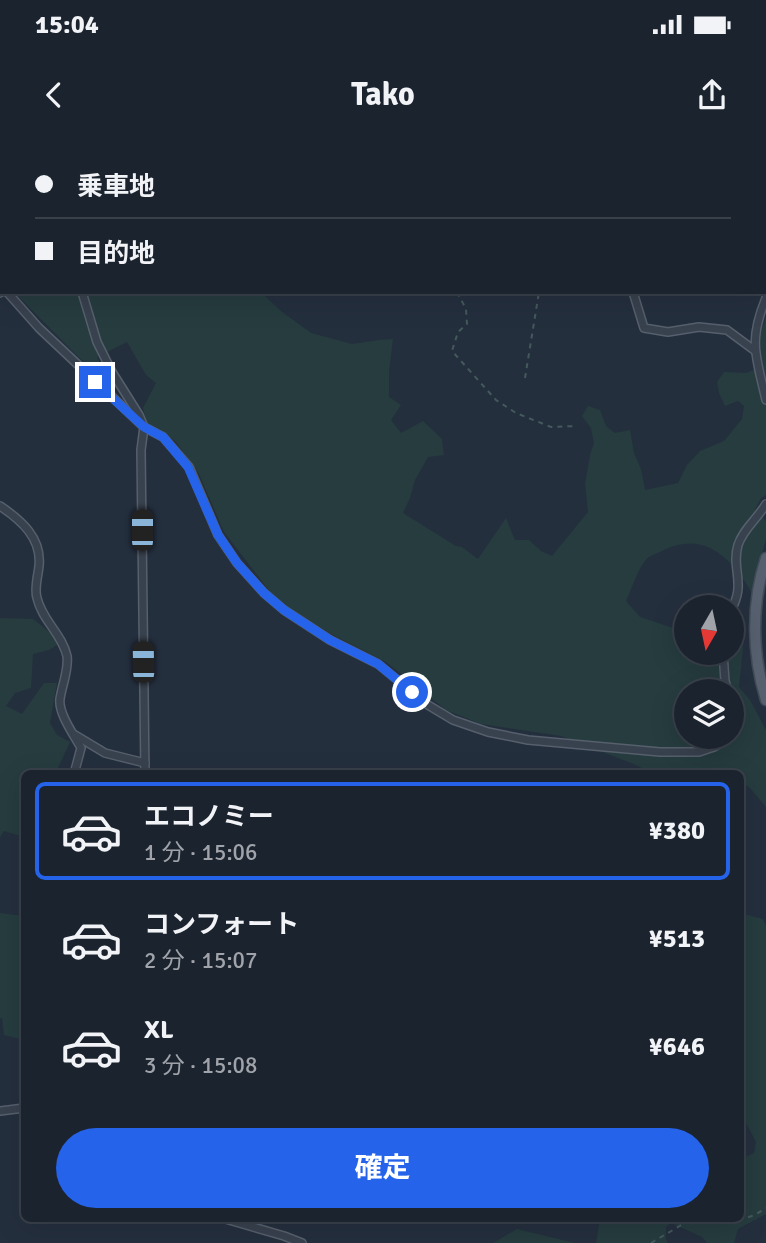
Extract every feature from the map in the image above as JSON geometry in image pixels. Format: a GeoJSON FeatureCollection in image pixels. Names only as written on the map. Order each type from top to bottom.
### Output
{"type":"FeatureCollection","features":[{"type":"Feature","properties":{"kind":"main road"},"geometry":{"type":"LineString","coordinates":[[766,558],[755,620],[757,656],[766,700]]}},
{"type":"Feature","properties":{"kind":"street"},"geometry":{"type":"LineString","coordinates":[[766,142],[766,156]]}},
{"type":"Feature","properties":{"kind":"street"},"geometry":{"type":"LineString","coordinates":[[9,294],[39,328],[144,427],[163,437],[188,467],[218,535],[237,563],[264,593],[284,610],[330,640],[378,664],[428,705],[453,720],[488,732],[528,740],[660,752],[699,752],[708,749]]}},
{"type":"Feature","properties":{"kind":"street"},"geometry":{"type":"LineString","coordinates":[[83,294],[97,342],[144,427],[141,450],[145,770]]}},
{"type":"Feature","properties":{"kind":"street"},"geometry":{"type":"LineString","coordinates":[[634,294],[644,328],[668,332],[699,327],[727,330],[754,350]]}},
{"type":"Feature","properties":{"kind":"street"},"geometry":{"type":"LineString","coordinates":[[766,298],[758,317],[754,338],[754,350],[766,400]]}},
{"type":"Feature","properties":{"kind":"street"},"geometry":{"type":"LineString","coordinates":[[737,595],[735,564],[738,545],[742,535],[766,503]]}},
{"type":"Feature","properties":{"kind":"street"},"geometry":{"type":"LineString","coordinates":[[0,506],[21,521],[36,541],[40,557],[36,596],[62,642],[67,658],[60,709],[81,748],[75,770]]}},
{"type":"Feature","properties":{"kind":"street"},"geometry":{"type":"LineString","coordinates":[[73,734],[105,753],[145,763]]}},
{"type":"Feature","properties":{"kind":"street"},"geometry":{"type":"LineString","coordinates":[[0,1111],[21,1108]]}},
{"type":"Feature","properties":{"kind":"street"},"geometry":{"type":"LineString","coordinates":[[236,1222],[302,1243]]}},
{"type":"Feature","properties":{"kind":"path"},"geometry":{"type":"LineString","coordinates":[[458,294],[466,309],[467,324],[458,332],[452,351],[496,400],[516,413],[551,427],[576,426]]}},
{"type":"Feature","properties":{"kind":"path"},"geometry":{"type":"LineString","coordinates":[[525,378],[539,294]]}},
{"type":"Feature","properties":{"kind":"path"},"geometry":{"type":"LineString","coordinates":[[744,1218],[756,1215],[766,1208]]}},
{"type":"Feature","properties":{"kind":"path"},"geometry":{"type":"LineString","coordinates":[[651,1243],[688,1222]]}},
{"type":"Feature","properties":{"kind":"green space"},"geometry":{"type":"Polygon","coordinates":[[[16,294],[265,294],[281,311],[311,333],[352,344],[393,339],[389,397],[401,405],[391,420],[401,433],[423,421],[442,439],[444,455],[428,457],[415,480],[403,513],[478,559],[506,518],[515,540],[529,540],[541,551],[552,556],[588,512],[585,484],[594,443],[591,428],[582,416],[588,406],[600,410],[606,426],[615,433],[630,430],[645,490],[678,483],[687,465],[700,451],[724,441],[742,419],[744,406],[738,401],[725,406],[717,382],[724,372],[746,373],[763,366],[759,339],[766,317],[766,495],[761,498],[755,510],[766,521],[766,539],[752,593],[727,560],[705,546],[692,544],[679,545],[646,559],[626,601],[640,617],[674,628],[674,665],[741,665],[740,679],[674,679],[674,749],[744,749],[744,693],[766,730],[766,807],[744,785],[744,770],[646,770],[561,736],[481,724],[446,710],[386,662],[331,634],[292,610],[271,593],[224,532],[199,474],[176,442],[161,430],[147,424],[143,408],[156,383],[146,375],[127,342],[97,357],[119,398],[16,294]]]}},
{"type":"Feature","properties":{"kind":"green space"},"geometry":{"type":"Polygon","coordinates":[[[0,618],[33,619],[62,642],[49,650],[33,654],[31,688],[15,693],[6,706],[22,714],[44,683],[57,683],[50,723],[57,735],[70,742],[58,768],[61,770],[21,770],[21,836],[4,831],[0,837],[0,618]]]}},
{"type":"Feature","properties":{"kind":"green space"},"geometry":{"type":"Polygon","coordinates":[[[0,913],[21,916],[21,1039],[4,1035],[0,1018],[0,913]]]}},
{"type":"Feature","properties":{"kind":"green space"},"geometry":{"type":"Polygon","coordinates":[[[744,914],[763,919],[766,926],[766,1214],[738,1229],[734,1243],[707,1243],[702,1237],[671,1223],[666,1227],[668,1243],[596,1243],[600,1222],[744,1222],[744,1157],[754,1153],[756,1142],[746,1123],[744,914]]]}},
{"type":"Feature","properties":{"kind":"green space"},"geometry":{"type":"Polygon","coordinates":[[[517,1229],[575,1243],[493,1243],[517,1229]]]}},
{"type":"Feature","properties":{"kind":"route"},"geometry":{"type":"LineString","coordinates":[[95,382],[144,427],[163,437],[188,467],[218,535],[237,563],[264,593],[284,610],[330,640],[378,664],[412,692]]}}]}
